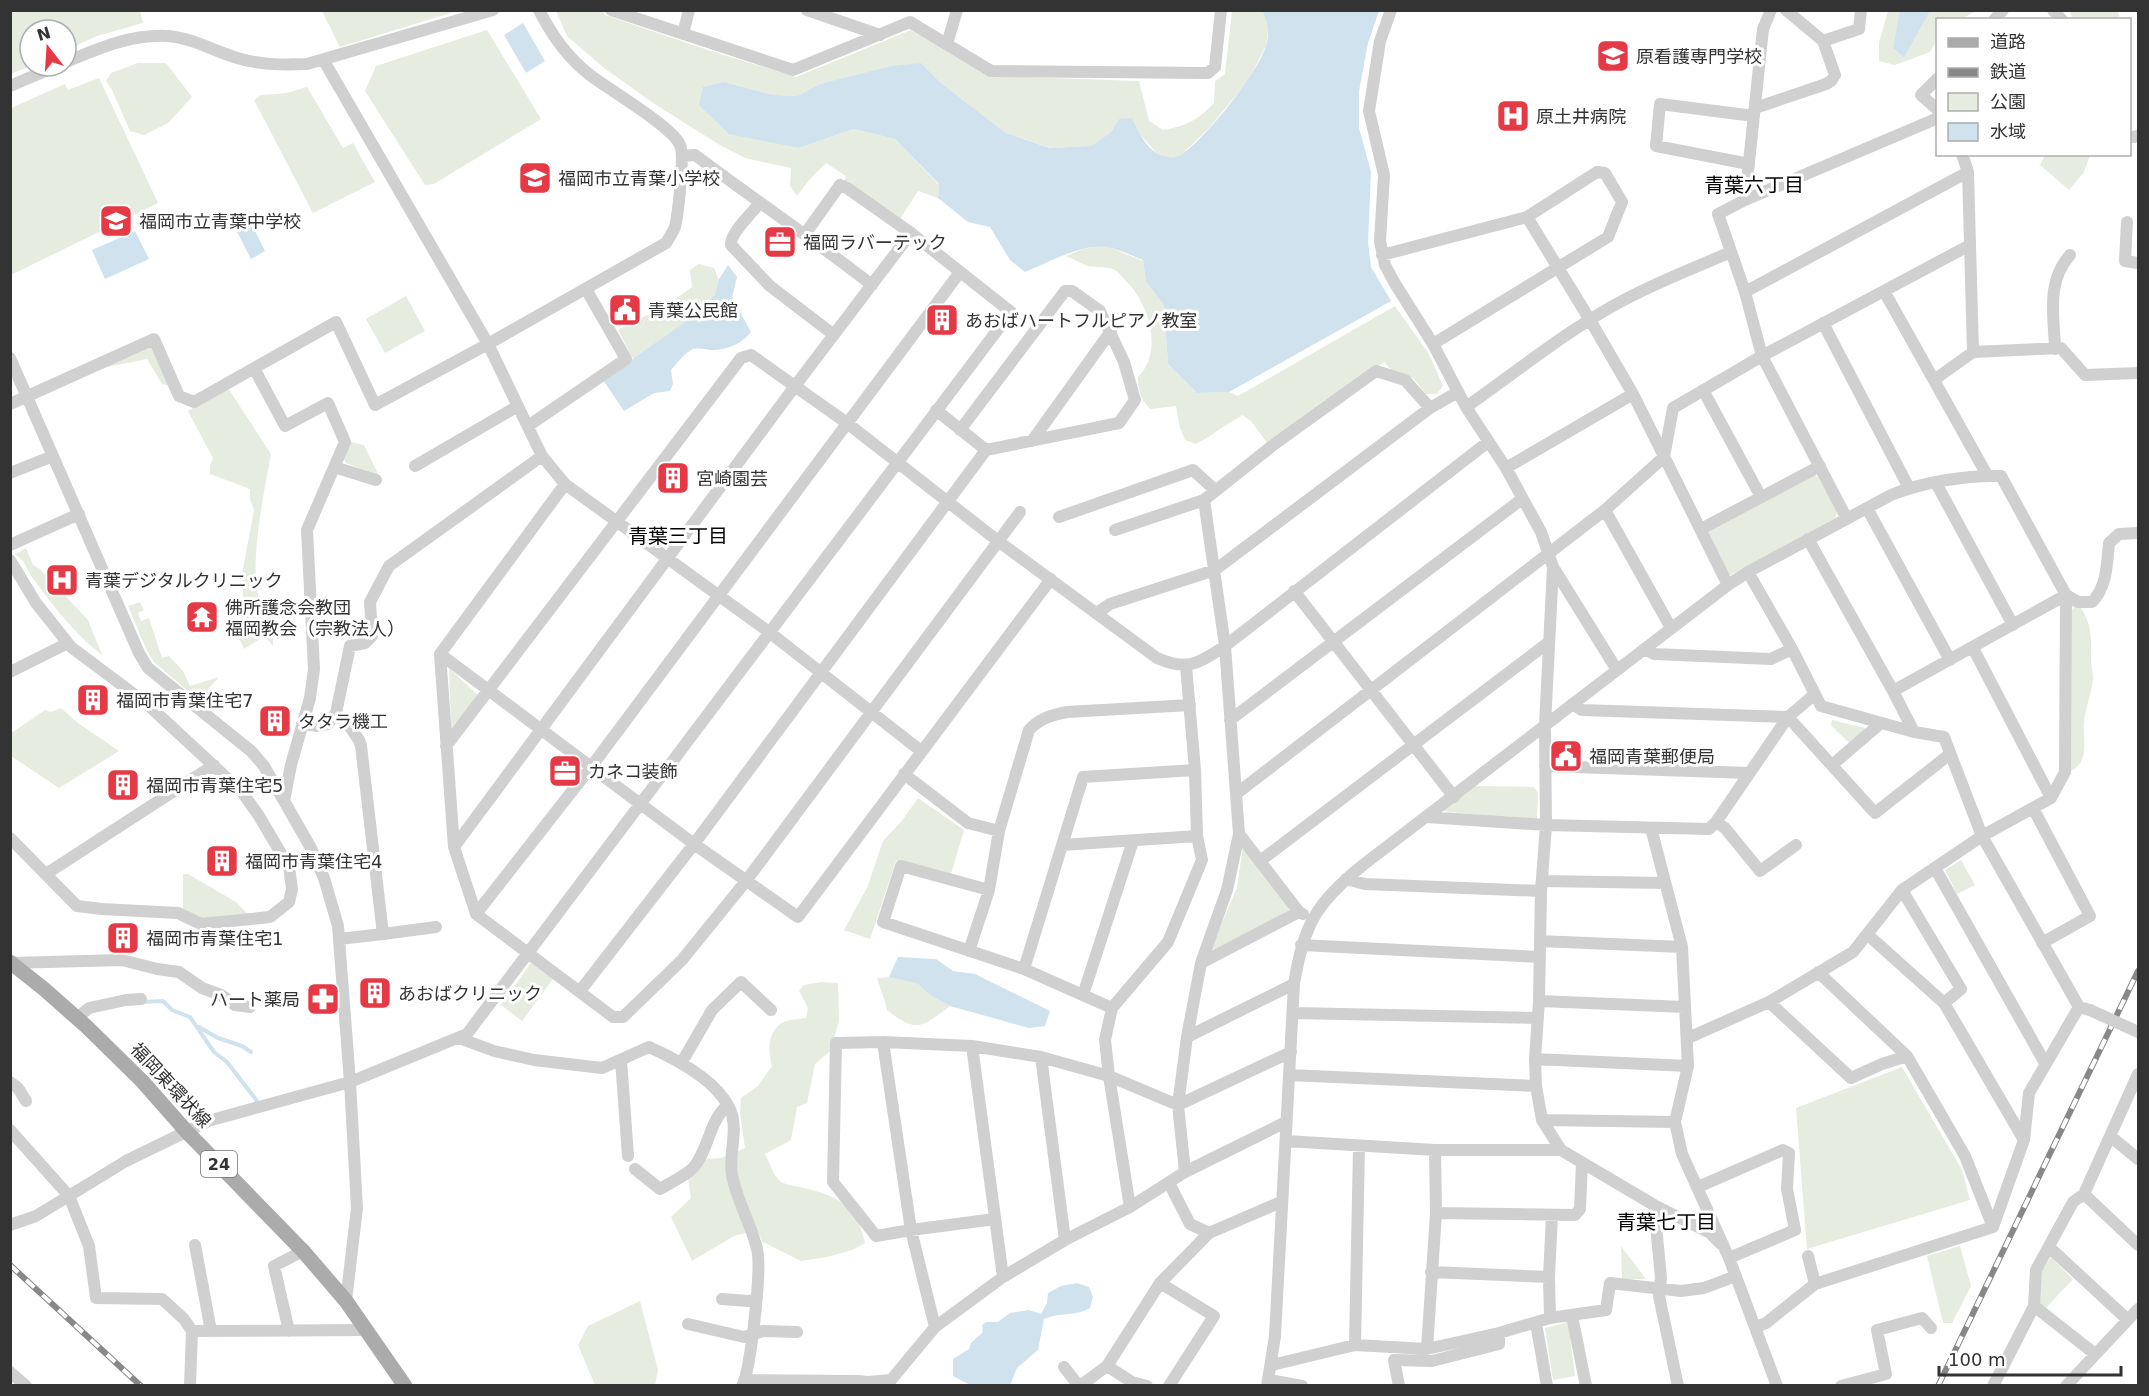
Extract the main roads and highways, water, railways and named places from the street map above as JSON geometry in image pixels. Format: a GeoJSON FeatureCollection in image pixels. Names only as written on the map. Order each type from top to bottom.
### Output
{"type":"FeatureCollection","features":[{"type":"Feature","properties":{"kind":"main road","name":"福岡東環状線"},"geometry":{"type":"LineString","coordinates":[[11,962],[77,1018],[142,1081],[187,1132],[303,1251],[346,1301],[405,1386]]}},
{"type":"Feature","properties":{"kind":"water"},"geometry":{"type":"Polygon","coordinates":[[[1900,10],[1930,11],[1904,58],[1893,48],[1900,10]]]}},
{"type":"Feature","properties":{"kind":"water"},"geometry":{"type":"Polygon","coordinates":[[[1262,11],[1379,11],[1368,43],[1359,91],[1359,128],[1371,172],[1368,242],[1371,267],[1391,301],[1229,392],[1197,393],[1168,364],[1164,305],[1146,282],[1143,260],[1107,247],[1087,248],[1025,272],[1010,260],[990,227],[968,222],[938,198],[939,184],[895,139],[853,129],[799,148],[729,134],[699,105],[703,87],[724,82],[774,95],[797,96],[820,84],[892,66],[921,63],[941,83],[1006,133],[1050,148],[1091,146],[1111,132],[1119,119],[1132,118],[1150,148],[1162,156],[1175,157],[1181,155],[1204,135],[1230,105],[1261,58],[1268,36],[1268,28],[1262,11]]]}},
{"type":"Feature","properties":{"kind":"water"},"geometry":{"type":"Polygon","coordinates":[[[523,23],[545,61],[526,73],[504,35],[523,23]]]}},
{"type":"Feature","properties":{"kind":"water"},"geometry":{"type":"Polygon","coordinates":[[[250,221],[265,251],[251,259],[235,228],[250,221]]]}},
{"type":"Feature","properties":{"kind":"water"},"geometry":{"type":"Polygon","coordinates":[[[135,231],[149,259],[105,279],[92,250],[135,231]]]}},
{"type":"Feature","properties":{"kind":"water"},"geometry":{"type":"Polygon","coordinates":[[[728,265],[737,277],[732,297],[751,332],[743,340],[727,348],[691,350],[671,370],[673,384],[670,391],[654,393],[624,411],[603,380],[691,318],[715,295],[719,279],[728,265]]]}},
{"type":"Feature","properties":{"kind":"water"},"geometry":{"type":"Polygon","coordinates":[[[898,957],[936,959],[953,971],[975,974],[1050,1011],[1045,1026],[1029,1028],[950,1006],[930,995],[918,984],[889,977],[898,957]]]}},
{"type":"Feature","properties":{"kind":"water"},"geometry":{"type":"Polygon","coordinates":[[[1077,1283],[1089,1287],[1093,1297],[1090,1308],[1079,1313],[1044,1319],[1038,1350],[1017,1368],[1010,1385],[970,1385],[953,1376],[953,1359],[969,1349],[971,1343],[983,1332],[982,1325],[987,1322],[998,1322],[1010,1313],[1029,1310],[1041,1314],[1047,1303],[1048,1293],[1061,1286],[1077,1283]]]}},
{"type":"Feature","properties":{"kind":"waterway"},"geometry":{"type":"LineString","coordinates":[[143,1002],[163,1001],[172,1010],[190,1017],[214,1052],[227,1062],[257,1101]]}},
{"type":"Feature","properties":{"kind":"waterway"},"geometry":{"type":"LineString","coordinates":[[199,1027],[251,1052]]}},
{"type":"Feature","properties":{"kind":"railway"},"geometry":{"type":"LineString","coordinates":[[1938,1386],[2138,971]]}},
{"type":"Feature","properties":{"kind":"railway"},"geometry":{"type":"LineString","coordinates":[[10,1265],[141,1386]]}},
{"type":"Feature","properties":{"kind":"place","name":"原看護専門学校"},"geometry":{"type":"Point","coordinates":[1613,56]}},
{"type":"Feature","properties":{"kind":"place","name":"原土井病院"},"geometry":{"type":"Point","coordinates":[1513,116]}},
{"type":"Feature","properties":{"kind":"place","name":"福岡市立青葉小学校"},"geometry":{"type":"Point","coordinates":[535,178]}},
{"type":"Feature","properties":{"kind":"place","name":"福岡市立青葉中学校"},"geometry":{"type":"Point","coordinates":[116,221]}},
{"type":"Feature","properties":{"kind":"place","name":"福岡ラバーテック"},"geometry":{"type":"Point","coordinates":[780,242]}},
{"type":"Feature","properties":{"kind":"place","name":"青葉公民館"},"geometry":{"type":"Point","coordinates":[625,310]}},
{"type":"Feature","properties":{"kind":"place","name":"あおばハートフルピアノ教室"},"geometry":{"type":"Point","coordinates":[942,320]}},
{"type":"Feature","properties":{"kind":"place","name":"宮崎園芸"},"geometry":{"type":"Point","coordinates":[673,478]}},
{"type":"Feature","properties":{"kind":"place","name":"青葉デジタルクリニック"},"geometry":{"type":"Point","coordinates":[62,580]}},
{"type":"Feature","properties":{"kind":"place","name":"佛所護念会教団 福岡教会（宗教法人）"},"geometry":{"type":"Point","coordinates":[202,617]}},
{"type":"Feature","properties":{"kind":"place","name":"福岡市青葉住宅7"},"geometry":{"type":"Point","coordinates":[93,700]}},
{"type":"Feature","properties":{"kind":"place","name":"タタラ機工"},"geometry":{"type":"Point","coordinates":[275,721]}},
{"type":"Feature","properties":{"kind":"place","name":"福岡青葉郵便局"},"geometry":{"type":"Point","coordinates":[1566,756]}},
{"type":"Feature","properties":{"kind":"place","name":"カネコ装飾"},"geometry":{"type":"Point","coordinates":[565,771]}},
{"type":"Feature","properties":{"kind":"place","name":"福岡市青葉住宅5"},"geometry":{"type":"Point","coordinates":[123,785]}},
{"type":"Feature","properties":{"kind":"place","name":"福岡市青葉住宅4"},"geometry":{"type":"Point","coordinates":[222,861]}},
{"type":"Feature","properties":{"kind":"place","name":"福岡市青葉住宅1"},"geometry":{"type":"Point","coordinates":[123,938]}},
{"type":"Feature","properties":{"kind":"place","name":"あおばクリニック"},"geometry":{"type":"Point","coordinates":[375,993]}},
{"type":"Feature","properties":{"kind":"place","name":"ハート薬局"},"geometry":{"type":"Point","coordinates":[323,999]}},
{"type":"Feature","properties":{"kind":"district","name":"青葉六丁目"},"geometry":{"type":"Point","coordinates":[1754,185]}},
{"type":"Feature","properties":{"kind":"district","name":"青葉三丁目"},"geometry":{"type":"Point","coordinates":[678,536]}},
{"type":"Feature","properties":{"kind":"district","name":"青葉七丁目"},"geometry":{"type":"Point","coordinates":[1666,1222]}}]}
